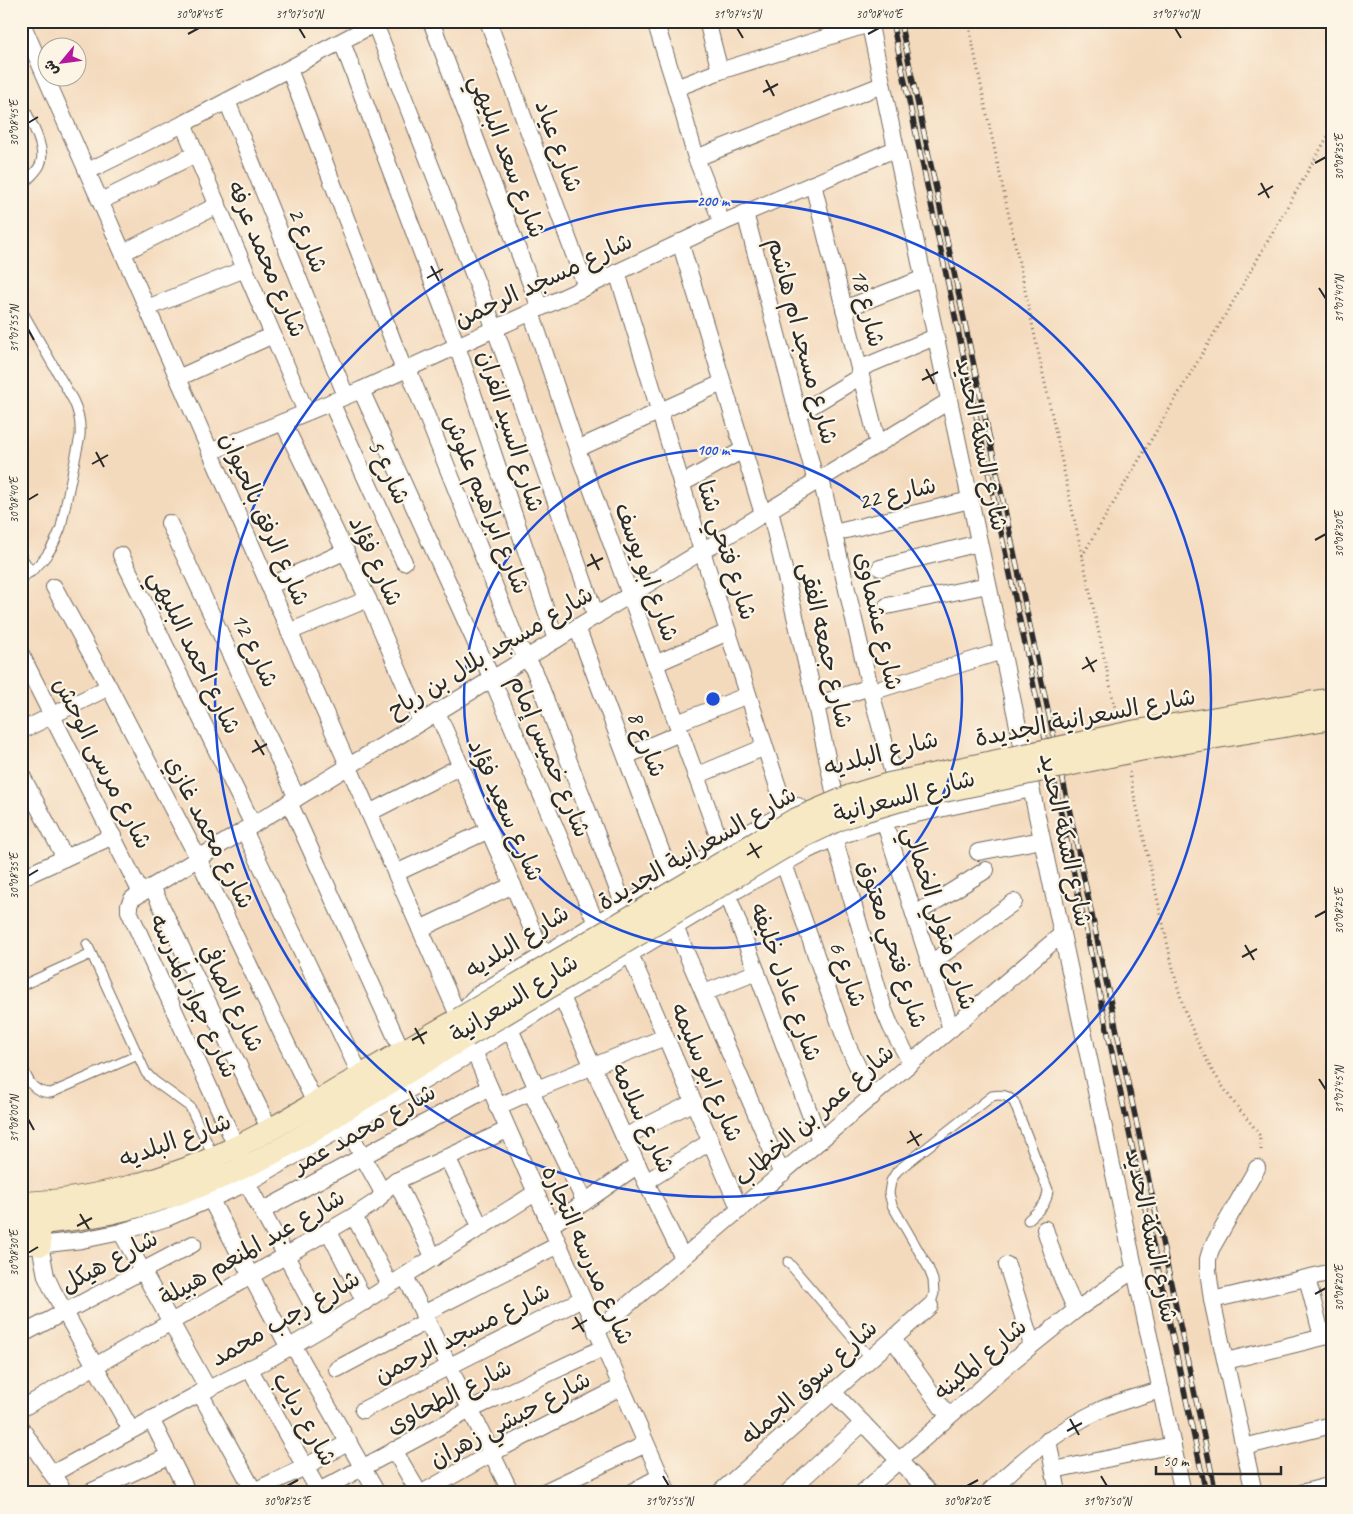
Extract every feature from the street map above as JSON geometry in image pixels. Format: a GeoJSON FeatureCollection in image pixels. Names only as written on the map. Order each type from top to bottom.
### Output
{"type":"FeatureCollection","features":[{"type":"Feature","properties":{"kind":"street","name":"شارع الرفق بالحيوان"},"geometry":{"type":"LineString","coordinates":[[21,21],[124,252],[466,1036]]}},
{"type":"Feature","properties":{"kind":"street","name":"شارع سعد البليهي"},"geometry":{"type":"LineString","coordinates":[[431,21],[535,310]]}},
{"type":"Feature","properties":{"kind":"street","name":"شارع عياد"},"geometry":{"type":"LineString","coordinates":[[488,21],[586,287]]}},
{"type":"Feature","properties":{"kind":"street"},"geometry":{"type":"LineString","coordinates":[[655,21],[696,158],[722,223]]}},
{"type":"Feature","properties":{"kind":"street"},"geometry":{"type":"LineString","coordinates":[[707,21],[720,71]]}},
{"type":"Feature","properties":{"kind":"street"},"geometry":{"type":"LineString","coordinates":[[88,171],[377,23],[494,329],[596,616]]}},
{"type":"Feature","properties":{"kind":"street"},"geometry":{"type":"LineString","coordinates":[[676,88],[720,71],[869,23]]}},
{"type":"Feature","properties":{"kind":"street","name":"شارع السكة الحديد"},"geometry":{"type":"LineString","coordinates":[[869,23],[922,279],[1183,1493]]}},
{"type":"Feature","properties":{"kind":"street","name":"شارع السيد الفران"},"geometry":{"type":"LineString","coordinates":[[342,42],[457,346],[556,640]]}},
{"type":"Feature","properties":{"kind":"street","name":"شارع ابراهيم علوش"},"geometry":{"type":"LineString","coordinates":[[289,69],[406,369],[517,642],[536,672],[624,906]]}},
{"type":"Feature","properties":{"kind":"street"},"geometry":{"type":"LineString","coordinates":[[696,158],[882,86]]}},
{"type":"Feature","properties":{"kind":"street","name":"شارع 2"},"geometry":{"type":"LineString","coordinates":[[227,101],[346,396]]}},
{"type":"Feature","properties":{"kind":"street","name":"شارع محمد عرفه"},"geometry":{"type":"LineString","coordinates":[[183,124],[306,412]]}},
{"type":"Feature","properties":{"kind":"street","name":"شارع مسجد الرحمن"},"geometry":{"type":"LineString","coordinates":[[210,452],[346,396],[744,213],[895,149]]}},
{"type":"Feature","properties":{"kind":"street"},"geometry":{"type":"LineString","coordinates":[[101,201],[196,154]]}},
{"type":"Feature","properties":{"kind":"street","name":"شارع 18"},"geometry":{"type":"LineString","coordinates":[[813,184],[878,444]]}},
{"type":"Feature","properties":{"kind":"street"},"geometry":{"type":"LineString","coordinates":[[124,252],[218,205]]}},
{"type":"Feature","properties":{"kind":"street","name":"شارع مسجد ام هاشم"},"geometry":{"type":"LineString","coordinates":[[744,213],[798,414],[819,480]]}},
{"type":"Feature","properties":{"kind":"street","name":"شارع جمعه الفقى"},"geometry":{"type":"LineString","coordinates":[[680,242],[743,450],[766,512],[816,705],[834,791]]}},
{"type":"Feature","properties":{"kind":"street"},"geometry":{"type":"LineString","coordinates":[[147,308],[245,269]]}},
{"type":"Feature","properties":{"kind":"street","name":"شارع فتحي شتا"},"geometry":{"type":"LineString","coordinates":[[617,272],[681,484],[786,812]]}},
{"type":"Feature","properties":{"kind":"street"},"geometry":{"type":"LineString","coordinates":[[844,309],[922,279]]}},
{"type":"Feature","properties":{"kind":"street","name":"شارع ابو يوسف"},"geometry":{"type":"LineString","coordinates":[[535,310],[577,449],[722,847]]}},
{"type":"Feature","properties":{"kind":"street"},"geometry":{"type":"LineString","coordinates":[[178,378],[273,335]]}},
{"type":"Feature","properties":{"kind":"street"},"geometry":{"type":"LineString","coordinates":[[798,414],[860,372],[935,337]]}},
{"type":"Feature","properties":{"kind":"street"},"geometry":{"type":"LineString","coordinates":[[577,449],[722,383]]}},
{"type":"Feature","properties":{"kind":"street","name":"شارع 5"},"geometry":{"type":"LineString","coordinates":[[346,396],[404,562]]}},
{"type":"Feature","properties":{"kind":"street","name":"شارع خميس إمام"},"geometry":{"type":"LineString","coordinates":[[346,396],[492,679],[596,923]]}},
{"type":"Feature","properties":{"kind":"street","name":"شارع مسجد بلال بن رباح"},"geometry":{"type":"LineString","coordinates":[[142,893],[949,401]]}},
{"type":"Feature","properties":{"kind":"street","name":"شارع فؤاد"},"geometry":{"type":"LineString","coordinates":[[283,422],[346,551],[421,722]]}},
{"type":"Feature","properties":{"kind":"street"},"geometry":{"type":"LineString","coordinates":[[681,484],[743,450]]}},
{"type":"Feature","properties":{"kind":"street","name":"شارع عشماوى"},"geometry":{"type":"LineString","coordinates":[[819,480],[834,533],[893,774]]}},
{"type":"Feature","properties":{"kind":"street","name":"شارع 22"},"geometry":{"type":"LineString","coordinates":[[834,533],[970,500]]}},
{"type":"Feature","properties":{"kind":"street","name":"شارع 12"},"geometry":{"type":"LineString","coordinates":[[169,523],[293,800],[402,1052]]}},
{"type":"Feature","properties":{"kind":"street"},"geometry":{"type":"LineString","coordinates":[[880,568],[979,543]]}},
{"type":"Feature","properties":{"kind":"street"},"geometry":{"type":"LineString","coordinates":[[269,586],[346,551]]}},
{"type":"Feature","properties":{"kind":"street","name":"شارع احمد البليهي"},"geometry":{"type":"LineString","coordinates":[[121,555],[248,827],[361,1076]]}},
{"type":"Feature","properties":{"kind":"street"},"geometry":{"type":"LineString","coordinates":[[887,606],[988,585]]}},
{"type":"Feature","properties":{"kind":"street","name":"شارع محمد غازي"},"geometry":{"type":"LineString","coordinates":[[54,587],[109,687],[198,858],[315,1103]]}},
{"type":"Feature","properties":{"kind":"street"},"geometry":{"type":"LineString","coordinates":[[289,632],[368,599]]}},
{"type":"Feature","properties":{"kind":"street","name":"شارع 8"},"geometry":{"type":"LineString","coordinates":[[577,627],[672,877]]}},
{"type":"Feature","properties":{"kind":"street"},"geometry":{"type":"LineString","coordinates":[[655,664],[728,632]]}},
{"type":"Feature","properties":{"kind":"street"},"geometry":{"type":"LineString","coordinates":[[816,705],[1002,651]]}},
{"type":"Feature","properties":{"kind":"street","name":"شارع مرسى الوحش"},"geometry":{"type":"LineString","coordinates":[[21,654],[142,893]]}},
{"type":"Feature","properties":{"kind":"street"},"geometry":{"type":"LineString","coordinates":[[21,731],[109,687]]}},
{"type":"Feature","properties":{"kind":"street"},"geometry":{"type":"LineString","coordinates":[[626,756],[678,728],[748,695]]}},
{"type":"Feature","properties":{"kind":"street","name":"شارع السعرانية الجديدة"},"geometry":{"type":"LineString","coordinates":[[466,1036],[794,820],[850,796],[889,784],[1137,731],[1332,699]]}},
{"type":"Feature","properties":{"kind":"street","name":"شارع سعيد فؤاد"},"geometry":{"type":"LineString","coordinates":[[437,712],[543,954]]}},
{"type":"Feature","properties":{"kind":"street","name":"شارع السعرانية الجديدة"},"geometry":{"type":"LineString","coordinates":[[466,1036],[800,838],[840,819],[901,800],[1139,750],[1332,718]]}},
{"type":"Feature","properties":{"kind":"street","name":"شارع البلديه"},"geometry":{"type":"LineString","coordinates":[[466,1036],[467,1004],[472,999],[543,954],[722,847],[786,812],[834,791],[893,774],[1022,746]]}},
{"type":"Feature","properties":{"kind":"street"},"geometry":{"type":"LineString","coordinates":[[696,776],[765,747]]}},
{"type":"Feature","properties":{"kind":"street"},"geometry":{"type":"LineString","coordinates":[[369,813],[460,766]]}},
{"type":"Feature","properties":{"kind":"street"},"geometry":{"type":"LineString","coordinates":[[21,774],[65,858]]}},
{"type":"Feature","properties":{"kind":"street","name":"شارع السعرانية"},"geometry":{"type":"LineString","coordinates":[[30,1235],[82,1240],[121,1232],[167,1218],[211,1200],[243,1165],[346,1126],[466,1036],[510,1029],[728,895],[808,850],[834,838],[884,821],[1032,789]]}},
{"type":"Feature","properties":{"kind":"street","name":"شارع متولي الخمالي"},"geometry":{"type":"LineString","coordinates":[[884,821],[951,1029]]}},
{"type":"Feature","properties":{"kind":"street"},"geometry":{"type":"LineString","coordinates":[[396,873],[489,830]]}},
{"type":"Feature","properties":{"kind":"street"},"geometry":{"type":"LineString","coordinates":[[21,878],[113,836]]}},
{"type":"Feature","properties":{"kind":"street","name":"شارع فتحي معتوق"},"geometry":{"type":"LineString","coordinates":[[834,838],[884,1010],[911,1064]]}},
{"type":"Feature","properties":{"kind":"street"},"geometry":{"type":"LineString","coordinates":[[978,852],[1042,840]]}},
{"type":"Feature","properties":{"kind":"street","name":"شارع 6"},"geometry":{"type":"LineString","coordinates":[[784,864],[848,1044],[872,1097]]}},
{"type":"Feature","properties":{"kind":"street"},"geometry":{"type":"LineString","coordinates":[[914,915],[986,870]]}},
{"type":"Feature","properties":{"kind":"street"},"geometry":{"type":"LineString","coordinates":[[420,929],[513,885]]}},
{"type":"Feature","properties":{"kind":"street","name":"شارع الصافي"},"geometry":{"type":"LineString","coordinates":[[142,893],[270,1130]]}},
{"type":"Feature","properties":{"kind":"street","name":"شارع جوار المدرسه"},"geometry":{"type":"LineString","coordinates":[[142,893],[129,905],[129,912],[262,1211],[324,1327]]}},
{"type":"Feature","properties":{"kind":"street","name":"شارع عادل خليفه"},"geometry":{"type":"LineString","coordinates":[[728,895],[820,1141]]}},
{"type":"Feature","properties":{"kind":"street"},"geometry":{"type":"LineString","coordinates":[[930,964],[1014,902]]}},
{"type":"Feature","properties":{"kind":"street"},"geometry":{"type":"LineString","coordinates":[[676,927],[782,1174]]}},
{"type":"Feature","properties":{"kind":"street","name":"شارع عمر بن الخطاب"},"geometry":{"type":"LineString","coordinates":[[596,1332],[1062,934]]}},
{"type":"Feature","properties":{"kind":"street","name":"شارع ابو سليمه"},"geometry":{"type":"LineString","coordinates":[[630,954],[740,1210]]}},
{"type":"Feature","properties":{"kind":"street"},"geometry":{"type":"LineString","coordinates":[[704,993],[757,972]]}},
{"type":"Feature","properties":{"kind":"street","name":"شارع سلامه"},"geometry":{"type":"LineString","coordinates":[[562,997],[624,1137],[683,1258]]}},
{"type":"Feature","properties":{"kind":"street"},"geometry":{"type":"LineString","coordinates":[[510,1029],[534,1090],[585,1202]]}},
{"type":"Feature","properties":{"kind":"street","name":"شارع البلديه"},"geometry":{"type":"LineString","coordinates":[[243,1165],[270,1130],[402,1052],[466,1036]]}},
{"type":"Feature","properties":{"kind":"street","name":"شارع البلديه"},"geometry":{"type":"LineString","coordinates":[[30,1235],[72,1220],[138,1206],[202,1186],[292,1142],[466,1036]]}},
{"type":"Feature","properties":{"kind":"street","name":"شارع مدرسه التجاره"},"geometry":{"type":"LineString","coordinates":[[466,1036],[668,1493]]}},
{"type":"Feature","properties":{"kind":"street"},"geometry":{"type":"LineString","coordinates":[[497,1107],[534,1090],[666,1037]]}},
{"type":"Feature","properties":{"kind":"street","name":"شارع محمد عمر"},"geometry":{"type":"LineString","coordinates":[[262,1211],[489,1088]]}},
{"type":"Feature","properties":{"kind":"street"},"geometry":{"type":"LineString","coordinates":[[624,1137],[694,1102]]}},
{"type":"Feature","properties":{"kind":"street"},"geometry":{"type":"LineString","coordinates":[[346,1126],[383,1193]]}},
{"type":"Feature","properties":{"kind":"street","name":"شارع عبد المنعم هبيلة"},"geometry":{"type":"LineString","coordinates":[[21,1409],[354,1216],[377,1201],[390,1185],[396,1181],[507,1130]]}},
{"type":"Feature","properties":{"kind":"street"},"geometry":{"type":"LineString","coordinates":[[646,1182],[711,1141]]}},
{"type":"Feature","properties":{"kind":"street","name":"شارع البلديه"},"geometry":{"type":"LineString","coordinates":[[21,1203],[66,1199],[137,1184],[171,1174],[214,1157],[243,1165]]}},
{"type":"Feature","properties":{"kind":"street"},"geometry":{"type":"LineString","coordinates":[[447,1158],[481,1228]]}},
{"type":"Feature","properties":{"kind":"street"},"geometry":{"type":"LineString","coordinates":[[550,1226],[638,1165]]}},
{"type":"Feature","properties":{"kind":"street","name":"شارع السكة الحديد"},"geometry":{"type":"LineString","coordinates":[[1254,1493],[1212,1300],[1208,1270],[1209,1254],[1257,1168]]}},
{"type":"Feature","properties":{"kind":"street"},"geometry":{"type":"LineString","coordinates":[[396,1181],[434,1258]]}},
{"type":"Feature","properties":{"kind":"street","name":"شارع رجب محمد"},"geometry":{"type":"LineString","coordinates":[[52,1474],[324,1327],[535,1194]]}},
{"type":"Feature","properties":{"kind":"street"},"geometry":{"type":"LineString","coordinates":[[211,1200],[291,1346],[349,1442],[377,1493]]}},
{"type":"Feature","properties":{"kind":"street"},"geometry":{"type":"LineString","coordinates":[[354,1216],[390,1285]]}},
{"type":"Feature","properties":{"kind":"street"},"geometry":{"type":"LineString","coordinates":[[1045,1229],[1056,1266],[1076,1310]]}},
{"type":"Feature","properties":{"kind":"street"},"geometry":{"type":"LineString","coordinates":[[328,1230],[365,1302]]}},
{"type":"Feature","properties":{"kind":"street"},"geometry":{"type":"LineString","coordinates":[[121,1232],[170,1322],[253,1492],[305,1467],[349,1442]]}},
{"type":"Feature","properties":{"kind":"street"},"geometry":{"type":"LineString","coordinates":[[30,1235],[46,1276],[64,1312],[131,1430]]}},
{"type":"Feature","properties":{"kind":"street","name":"شارع هيكل"},"geometry":{"type":"LineString","coordinates":[[21,1335],[192,1244]]}},
{"type":"Feature","properties":{"kind":"street"},"geometry":{"type":"LineString","coordinates":[[337,1369],[425,1317],[558,1245]]}},
{"type":"Feature","properties":{"kind":"street"},"geometry":{"type":"LineString","coordinates":[[1007,1265],[1032,1345]]}},
{"type":"Feature","properties":{"kind":"street","name":"شارع المكينه"},"geometry":{"type":"LineString","coordinates":[[862,1493],[948,1416],[1032,1345],[1076,1310],[1135,1269]]}},
{"type":"Feature","properties":{"kind":"street"},"geometry":{"type":"LineString","coordinates":[[1212,1300],[1332,1272]]}},
{"type":"Feature","properties":{"kind":"street"},"geometry":{"type":"LineString","coordinates":[[405,1276],[511,1493]]}},
{"type":"Feature","properties":{"kind":"street"},"geometry":{"type":"LineString","coordinates":[[1226,1362],[1327,1336],[1307,1278]]}},
{"type":"Feature","properties":{"kind":"street","name":"شارع مسجد الرحمن"},"geometry":{"type":"LineString","coordinates":[[363,1410],[582,1299]]}},
{"type":"Feature","properties":{"kind":"street","name":"شارع سوق الجمله"},"geometry":{"type":"LineString","coordinates":[[720,1493],[930,1306]]}},
{"type":"Feature","properties":{"kind":"street"},"geometry":{"type":"LineString","coordinates":[[893,1339],[948,1416]]}},
{"type":"Feature","properties":{"kind":"street","name":"شارع الطحاوى"},"geometry":{"type":"LineString","coordinates":[[319,1492],[362,1466],[470,1410],[603,1348]]}},
{"type":"Feature","properties":{"kind":"street","name":"شارع دياب"},"geometry":{"type":"LineString","coordinates":[[249,1368],[319,1492]]}},
{"type":"Feature","properties":{"kind":"street","name":"شارع حبشي زهران"},"geometry":{"type":"LineString","coordinates":[[421,1493],[492,1453],[621,1387]]}},
{"type":"Feature","properties":{"kind":"street"},"geometry":{"type":"LineString","coordinates":[[988,1493],[1024,1459],[1048,1440],[1072,1425],[1128,1399],[1161,1390]]}},
{"type":"Feature","properties":{"kind":"street"},"geometry":{"type":"LineString","coordinates":[[833,1392],[930,1493]]}},
{"type":"Feature","properties":{"kind":"street"},"geometry":{"type":"LineString","coordinates":[[151,1419],[188,1493]]}},
{"type":"Feature","properties":{"kind":"street"},"geometry":{"type":"LineString","coordinates":[[787,1493],[863,1423]]}},
{"type":"Feature","properties":{"kind":"street"},"geometry":{"type":"LineString","coordinates":[[1244,1447],[1332,1425]]}},
{"type":"Feature","properties":{"kind":"street"},"geometry":{"type":"LineString","coordinates":[[21,1428],[65,1493]]}},
{"type":"Feature","properties":{"kind":"street"},"geometry":{"type":"LineString","coordinates":[[1048,1440],[1058,1493]]}},
{"type":"Feature","properties":{"kind":"street"},"geometry":{"type":"LineString","coordinates":[[542,1493],[646,1444]]}},
{"type":"Feature","properties":{"kind":"street"},"geometry":{"type":"LineString","coordinates":[[1054,1470],[1173,1445]]}},
{"type":"Feature","properties":{"kind":"street"},"geometry":{"type":"LineString","coordinates":[[394,1450],[421,1493]]}},
{"type":"Feature","properties":{"kind":"street"},"geometry":{"type":"LineString","coordinates":[[88,1493],[169,1456]]}},
{"type":"Feature","properties":{"kind":"street"},"geometry":{"type":"LineString","coordinates":[[630,1493],[660,1476]]}},
{"type":"Feature","properties":{"kind":"street"},"geometry":{"type":"LineString","coordinates":[[1301,1493],[1332,1485]]}},
{"type":"Feature","properties":{"kind":"lane"},"geometry":{"type":"LineString","coordinates":[[21,101],[43,152],[41,163],[21,186]]}},
{"type":"Feature","properties":{"kind":"lane"},"geometry":{"type":"LineString","coordinates":[[21,309],[74,400],[78,408],[81,426],[63,518],[56,540],[41,563],[21,578]]}},
{"type":"Feature","properties":{"kind":"lane"},"geometry":{"type":"LineString","coordinates":[[21,556],[31,572]]}},
{"type":"Feature","properties":{"kind":"lane"},"geometry":{"type":"LineString","coordinates":[[86,944],[146,1073],[150,1078],[190,1107],[214,1157]]}},
{"type":"Feature","properties":{"kind":"lane"},"geometry":{"type":"LineString","coordinates":[[21,986],[91,954]]}},
{"type":"Feature","properties":{"kind":"lane"},"geometry":{"type":"LineString","coordinates":[[21,1064],[29,1082],[34,1088],[42,1093],[50,1093],[138,1055]]}},
{"type":"Feature","properties":{"kind":"lane"},"geometry":{"type":"LineString","coordinates":[[930,1306],[934,1293],[933,1280],[928,1267],[892,1205],[889,1193],[891,1181],[898,1171],[992,1096],[1000,1094],[1008,1096],[1014,1102],[1048,1190],[1043,1206],[1028,1220]]}},
{"type":"Feature","properties":{"kind":"lane"},"geometry":{"type":"LineString","coordinates":[[788,1262],[871,1358]]}},
{"type":"Feature","properties":{"kind":"path"},"geometry":{"type":"LineString","coordinates":[[968,21],[1118,721]]}},
{"type":"Feature","properties":{"kind":"path"},"geometry":{"type":"LineString","coordinates":[[1082,557],[1215,333],[1332,130]]}},
{"type":"Feature","properties":{"kind":"path"},"geometry":{"type":"LineString","coordinates":[[1129,770],[1183,1006],[1196,1039],[1212,1070],[1259,1136],[1261,1146],[1257,1168]]}},
{"type":"Feature","properties":{"kind":"railway"},"geometry":{"type":"LineString","coordinates":[[892,21],[1206,1493]]}},
{"type":"Feature","properties":{"kind":"railway"},"geometry":{"type":"LineString","coordinates":[[900,21],[1216,1493]]}}]}
